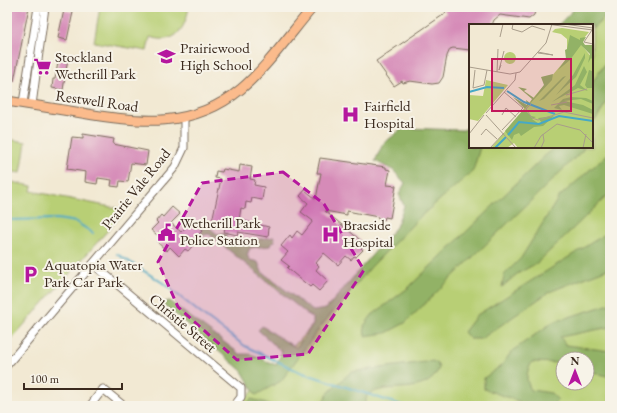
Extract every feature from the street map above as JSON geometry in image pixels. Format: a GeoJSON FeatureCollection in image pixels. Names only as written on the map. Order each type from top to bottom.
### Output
{"type":"FeatureCollection","features":[{"type":"Feature","properties":{"kind":"main road"},"geometry":{"type":"LineString","coordinates":[[184,118],[221,103],[240,90],[255,76],[313,7]]}},
{"type":"Feature","properties":{"kind":"main road","name":"Restwell Road"},"geometry":{"type":"LineString","coordinates":[[7,101],[136,121],[159,121],[184,118]]}},
{"type":"Feature","properties":{"kind":"street"},"geometry":{"type":"LineString","coordinates":[[23,103],[38,7]]}},
{"type":"Feature","properties":{"kind":"street"},"geometry":{"type":"LineString","coordinates":[[32,105],[45,7]]}},
{"type":"Feature","properties":{"kind":"street","name":"Prairie Vale Road"},"geometry":{"type":"LineString","coordinates":[[7,365],[67,292],[93,264],[165,179],[179,160],[185,143],[184,118]]}},
{"type":"Feature","properties":{"kind":"street","name":"Christie Street"},"geometry":{"type":"LineString","coordinates":[[93,264],[241,388],[241,397],[234,406]]}},
{"type":"Feature","properties":{"kind":"street"},"geometry":{"type":"LineString","coordinates":[[90,406],[104,389],[124,406]]}},
{"type":"Feature","properties":{"kind":"highlighted area"},"geometry":{"type":"Polygon","coordinates":[[[283,172],[324,204],[364,270],[308,354],[237,360],[178,307],[158,262],[202,183],[283,172]]]}},
{"type":"Feature","properties":{"kind":"green space"},"geometry":{"type":"Polygon","coordinates":[[[100,7],[189,7],[185,23],[177,34],[166,39],[150,37],[147,51],[94,42],[100,7]]]}},
{"type":"Feature","properties":{"kind":"green space"},"geometry":{"type":"Polygon","coordinates":[[[576,7],[610,7],[610,13],[593,28],[593,24],[559,24],[576,7]]]}},
{"type":"Feature","properties":{"kind":"green space"},"geometry":{"type":"Polygon","coordinates":[[[610,7],[610,406],[239,406],[318,319],[469,142],[469,148],[593,148],[593,24],[610,7]]]}},
{"type":"Feature","properties":{"kind":"green space"},"geometry":{"type":"Polygon","coordinates":[[[610,56],[610,97],[595,121],[593,120],[593,82],[610,56]]]}},
{"type":"Feature","properties":{"kind":"green space"},"geometry":{"type":"Polygon","coordinates":[[[469,127],[469,148],[480,148],[473,171],[421,216],[371,267],[322,325],[281,381],[256,395],[242,371],[162,303],[169,301],[240,354],[250,354],[276,365],[282,352],[258,330],[262,326],[296,348],[313,325],[313,319],[209,234],[200,236],[202,227],[205,224],[217,234],[227,234],[224,239],[233,243],[274,237],[275,241],[270,246],[250,248],[247,255],[250,260],[258,262],[262,272],[313,311],[326,309],[396,227],[404,206],[399,194],[405,183],[393,170],[375,161],[383,144],[403,128],[463,130],[469,127]]]}},
{"type":"Feature","properties":{"kind":"green space"},"geometry":{"type":"Polygon","coordinates":[[[7,139],[26,142],[21,173],[7,171],[7,139]]]}},
{"type":"Feature","properties":{"kind":"green space"},"geometry":{"type":"Polygon","coordinates":[[[553,148],[583,148],[583,150],[405,323],[386,333],[365,336],[364,326],[372,315],[408,288],[553,148]]]}},
{"type":"Feature","properties":{"kind":"green space"},"geometry":{"type":"Polygon","coordinates":[[[610,152],[610,193],[537,263],[517,274],[502,287],[504,275],[521,258],[559,197],[610,152]]]}},
{"type":"Feature","properties":{"kind":"green space"},"geometry":{"type":"Polygon","coordinates":[[[7,181],[32,186],[31,191],[126,210],[7,344],[7,181]]]}},
{"type":"Feature","properties":{"kind":"green space"},"geometry":{"type":"Polygon","coordinates":[[[610,231],[610,268],[549,292],[481,339],[470,339],[464,332],[477,315],[610,231]]]}},
{"type":"Feature","properties":{"kind":"green space"},"geometry":{"type":"Polygon","coordinates":[[[610,304],[610,327],[560,337],[566,345],[610,351],[610,377],[595,372],[595,351],[555,351],[555,363],[532,362],[528,369],[527,376],[531,390],[551,393],[558,400],[552,406],[532,406],[484,389],[484,378],[502,365],[512,351],[553,322],[610,304]]]}},
{"type":"Feature","properties":{"kind":"green space"},"geometry":{"type":"Polygon","coordinates":[[[432,361],[437,363],[439,368],[433,377],[426,383],[407,388],[376,391],[367,395],[365,406],[320,406],[328,393],[351,372],[432,361]]]}},
{"type":"Feature","properties":{"kind":"green space"},"geometry":{"type":"Polygon","coordinates":[[[251,399],[267,403],[271,406],[245,406],[251,399]]]}},
{"type":"Feature","properties":{"kind":"building"},"geometry":{"type":"Polygon","coordinates":[[[7,7],[29,7],[14,81],[7,80],[7,7]]]}},
{"type":"Feature","properties":{"kind":"building"},"geometry":{"type":"Polygon","coordinates":[[[447,7],[536,7],[534,15],[529,19],[500,15],[494,20],[492,24],[469,24],[469,50],[450,49],[447,56],[443,77],[439,83],[432,84],[410,81],[403,83],[402,81],[394,86],[376,61],[446,13],[444,10],[447,7]]]}},
{"type":"Feature","properties":{"kind":"building"},"geometry":{"type":"Polygon","coordinates":[[[64,10],[73,12],[67,40],[58,38],[64,10]]]}},
{"type":"Feature","properties":{"kind":"building"},"geometry":{"type":"Polygon","coordinates":[[[59,57],[68,58],[63,90],[52,88],[59,57]]]}},
{"type":"Feature","properties":{"kind":"building"},"geometry":{"type":"Polygon","coordinates":[[[83,134],[114,139],[113,144],[148,151],[146,165],[131,163],[128,182],[120,181],[119,187],[111,186],[112,180],[98,178],[97,184],[85,182],[86,172],[67,169],[72,137],[83,138],[83,134]]]}},
{"type":"Feature","properties":{"kind":"building"},"geometry":{"type":"Polygon","coordinates":[[[320,158],[386,167],[386,169],[390,170],[387,185],[396,186],[390,218],[385,217],[384,220],[378,219],[378,217],[347,211],[347,215],[325,211],[365,244],[361,248],[363,250],[356,257],[354,256],[351,260],[346,256],[338,265],[324,253],[316,263],[319,266],[316,270],[328,281],[319,291],[312,285],[310,287],[287,268],[289,266],[281,260],[288,252],[281,246],[290,235],[292,238],[297,231],[302,235],[313,221],[301,212],[308,203],[300,196],[305,190],[316,199],[321,173],[317,173],[320,158]]]}},
{"type":"Feature","properties":{"kind":"building"},"geometry":{"type":"Polygon","coordinates":[[[240,165],[252,167],[250,179],[255,180],[254,185],[264,187],[262,200],[252,198],[251,203],[246,202],[245,209],[241,208],[239,220],[269,227],[268,237],[238,232],[237,235],[224,232],[225,228],[211,226],[221,179],[215,178],[216,171],[222,172],[223,169],[239,172],[240,165]]]}},
{"type":"Feature","properties":{"kind":"building","name":"Wetherill Park Police Station"},"geometry":{"type":"Polygon","coordinates":[[[172,207],[180,214],[171,223],[181,232],[191,222],[202,231],[195,239],[197,241],[188,251],[185,249],[179,256],[170,247],[167,251],[157,242],[161,238],[151,230],[158,223],[156,221],[161,215],[163,217],[172,207]]]}},
{"type":"Feature","properties":{"kind":"waterway"},"geometry":{"type":"LineString","coordinates":[[7,220],[57,219],[76,222],[93,233]]}},
{"type":"Feature","properties":{"kind":"waterway"},"geometry":{"type":"LineString","coordinates":[[117,254],[163,283],[205,317],[245,346],[300,372],[404,406]]}},
{"type":"Feature","properties":{"kind":"place","name":"Prairiewood High School"},"geometry":{"type":"Point","coordinates":[167,57]}},
{"type":"Feature","properties":{"kind":"place","name":"Stockland Wetherill Park"},"geometry":{"type":"Point","coordinates":[42,66]}},
{"type":"Feature","properties":{"kind":"place","name":"Fairfield Hospital"},"geometry":{"type":"Point","coordinates":[351,115]}},
{"type":"Feature","properties":{"kind":"place","name":"Wetherill Park Police Station"},"geometry":{"type":"Point","coordinates":[167,232]}},
{"type":"Feature","properties":{"kind":"place","name":"Braeside Hospital"},"geometry":{"type":"Point","coordinates":[330,234]}},
{"type":"Feature","properties":{"kind":"place","name":"Aquatopia Water Park Car Park"},"geometry":{"type":"Point","coordinates":[31,274]}}]}
